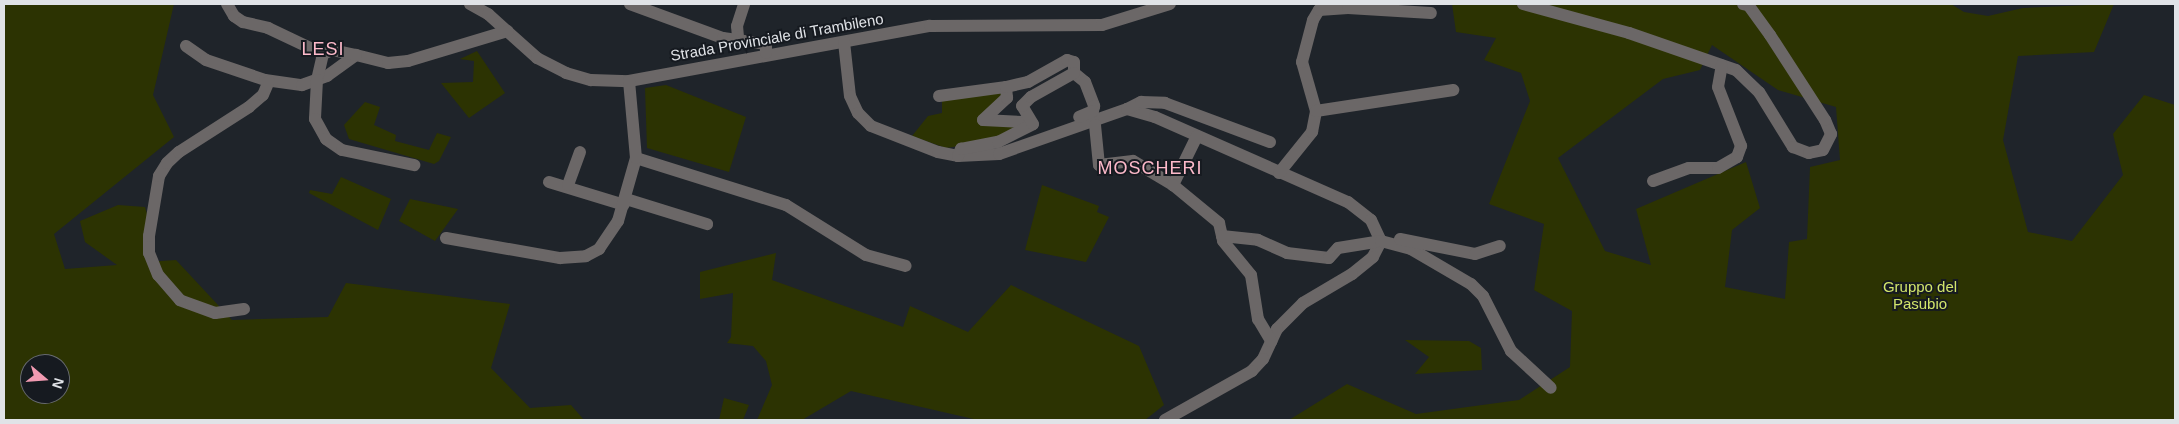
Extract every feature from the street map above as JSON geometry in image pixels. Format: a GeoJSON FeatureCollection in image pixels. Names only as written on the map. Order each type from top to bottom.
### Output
{"type":"FeatureCollection","features":[{"type":"Feature","properties":{"kind":"street"},"geometry":{"type":"LineString","coordinates":[[228,4],[234,16],[244,22],[268,28],[323,54],[332,50],[356,54],[388,63],[408,61],[508,30]]}},
{"type":"Feature","properties":{"kind":"street","name":"Strada Provinciale di Trambileno"},"geometry":{"type":"LineString","coordinates":[[470,4],[508,30],[537,58],[566,73],[591,80],[630,80],[766,53],[844,42],[930,26],[1102,25],[1170,4]]}},
{"type":"Feature","properties":{"kind":"street"},"geometry":{"type":"LineString","coordinates":[[630,4],[647,7],[723,38],[738,37],[766,44],[766,53]]}},
{"type":"Feature","properties":{"kind":"street"},"geometry":{"type":"LineString","coordinates":[[738,37],[737,26],[744,4]]}},
{"type":"Feature","properties":{"kind":"street"},"geometry":{"type":"LineString","coordinates":[[1523,4],[1629,33],[1736,70],[1758,92],[1793,147],[1808,153],[1823,150],[1831,134],[1825,120],[1770,35],[1748,6],[1743,4]]}},
{"type":"Feature","properties":{"kind":"street"},"geometry":{"type":"LineString","coordinates":[[1279,173],[1312,132],[1316,111],[1302,62],[1313,20],[1319,10],[1348,8],[1431,13]]}},
{"type":"Feature","properties":{"kind":"street"},"geometry":{"type":"LineString","coordinates":[[844,42],[850,96],[858,113],[871,126],[938,152],[958,156],[999,154],[1127,109],[1141,102],[1165,103],[1270,142]]}},
{"type":"Feature","properties":{"kind":"street"},"geometry":{"type":"LineString","coordinates":[[186,46],[206,60],[269,81],[302,85],[327,76],[356,54]]}},
{"type":"Feature","properties":{"kind":"street"},"geometry":{"type":"LineString","coordinates":[[323,54],[316,80],[315,119],[326,139],[342,150],[414,165]]}},
{"type":"Feature","properties":{"kind":"street"},"geometry":{"type":"LineString","coordinates":[[939,96],[1006,87],[1028,82],[1067,60],[1074,62],[1074,73]]}},
{"type":"Feature","properties":{"kind":"street"},"geometry":{"type":"LineString","coordinates":[[1653,181],[1689,168],[1718,168],[1737,157],[1741,146],[1718,87],[1722,64]]}},
{"type":"Feature","properties":{"kind":"street"},"geometry":{"type":"LineString","coordinates":[[958,156],[962,149],[998,142],[1033,124],[1028,119],[1022,106],[1031,97],[1074,73]]}},
{"type":"Feature","properties":{"kind":"street"},"geometry":{"type":"LineString","coordinates":[[1046,130],[1093,111],[1086,82],[1074,73]]}},
{"type":"Feature","properties":{"kind":"street"},"geometry":{"type":"LineString","coordinates":[[446,238],[560,258],[586,256],[599,249],[608,239],[625,202],[636,158],[630,80]]}},
{"type":"Feature","properties":{"kind":"street"},"geometry":{"type":"LineString","coordinates":[[244,309],[215,313],[180,300],[158,275],[149,254],[149,236],[159,176],[167,163],[179,152],[249,107],[263,95],[269,81]]}},
{"type":"Feature","properties":{"kind":"street"},"geometry":{"type":"LineString","coordinates":[[1006,87],[1007,98],[983,120],[1022,122],[1028,119]]}},
{"type":"Feature","properties":{"kind":"street"},"geometry":{"type":"LineString","coordinates":[[1316,111],[1453,90]]}},
{"type":"Feature","properties":{"kind":"street"},"geometry":{"type":"LineString","coordinates":[[1127,109],[1155,117],[1348,202],[1371,220],[1384,241],[1412,248],[1471,284],[1483,296],[1511,350],[1550,388]]}},
{"type":"Feature","properties":{"kind":"street"},"geometry":{"type":"LineString","coordinates":[[1095,125],[1099,166],[1134,161],[1173,184],[1219,223],[1222,236],[1251,275],[1258,320],[1271,341]]}},
{"type":"Feature","properties":{"kind":"street"},"geometry":{"type":"LineString","coordinates":[[1173,184],[1197,136]]}},
{"type":"Feature","properties":{"kind":"street"},"geometry":{"type":"LineString","coordinates":[[568,186],[580,152]]}},
{"type":"Feature","properties":{"kind":"street"},"geometry":{"type":"LineString","coordinates":[[636,158],[786,205],[866,255],[906,266]]}},
{"type":"Feature","properties":{"kind":"street"},"geometry":{"type":"LineString","coordinates":[[549,182],[707,224]]}},
{"type":"Feature","properties":{"kind":"street"},"geometry":{"type":"LineString","coordinates":[[1222,236],[1258,240],[1287,253],[1329,258],[1338,248],[1402,239],[1475,254],[1500,246]]}},
{"type":"Feature","properties":{"kind":"street"},"geometry":{"type":"LineString","coordinates":[[1164,420],[1252,371],[1278,329],[1303,303],[1352,274],[1373,257],[1384,241]]}},
{"type":"Feature","properties":{"kind":"green space"},"geometry":{"type":"Polygon","coordinates":[[[4,4],[174,4],[153,95],[174,137],[54,234],[65,269],[117,265],[85,242],[80,221],[118,205],[145,207],[148,217],[143,249],[147,262],[176,260],[232,320],[328,317],[346,283],[510,304],[491,368],[530,408],[571,405],[584,420],[4,420],[4,4]]]}},
{"type":"Feature","properties":{"kind":"green space","name":"Gruppo del Pasubio"},"geometry":{"type":"Polygon","coordinates":[[[1452,4],[1951,4],[1964,12],[1988,16],[2023,8],[2114,4],[2094,52],[2018,56],[2003,140],[2028,232],[2072,241],[2123,175],[2113,134],[2144,95],[2175,105],[2175,420],[1289,420],[1347,384],[1416,414],[1519,400],[1570,367],[1572,311],[1534,290],[1544,224],[1489,204],[1530,101],[1521,73],[1484,60],[1496,38],[1456,32],[1452,4]],[[1712,45],[1700,70],[1663,79],[1558,158],[1605,251],[1651,265],[1636,209],[1746,162],[1760,208],[1732,230],[1725,287],[1785,299],[1789,242],[1807,239],[1810,167],[1840,160],[1836,107],[1778,90],[1712,45]]]}},
{"type":"Feature","properties":{"kind":"green space"},"geometry":{"type":"Polygon","coordinates":[[[477,51],[505,93],[469,118],[441,83],[473,82],[474,61],[460,59],[477,51]]]}},
{"type":"Feature","properties":{"kind":"green space"},"geometry":{"type":"Polygon","coordinates":[[[666,85],[746,117],[729,172],[647,148],[645,88],[666,85]]]}},
{"type":"Feature","properties":{"kind":"green space"},"geometry":{"type":"Polygon","coordinates":[[[1003,93],[981,117],[1025,124],[999,140],[946,148],[912,136],[928,116],[942,113],[942,100],[1003,93]]]}},
{"type":"Feature","properties":{"kind":"green space"},"geometry":{"type":"Polygon","coordinates":[[[365,102],[380,107],[374,125],[396,135],[395,141],[429,150],[437,133],[451,137],[439,161],[434,164],[349,139],[344,125],[365,102]]]}},
{"type":"Feature","properties":{"kind":"green space"},"geometry":{"type":"Polygon","coordinates":[[[341,177],[391,199],[378,230],[309,193],[310,190],[332,194],[341,177]]]}},
{"type":"Feature","properties":{"kind":"green space"},"geometry":{"type":"Polygon","coordinates":[[[1042,185],[1099,206],[1097,212],[1109,217],[1086,262],[1025,250],[1042,185]]]}},
{"type":"Feature","properties":{"kind":"green space"},"geometry":{"type":"Polygon","coordinates":[[[410,199],[458,209],[435,241],[399,221],[410,199]]]}},
{"type":"Feature","properties":{"kind":"green space"},"geometry":{"type":"Polygon","coordinates":[[[776,253],[772,280],[903,327],[910,306],[968,332],[1011,285],[1139,346],[1164,405],[1145,420],[978,420],[851,391],[802,420],[757,420],[772,385],[766,361],[753,346],[727,343],[731,337],[733,293],[700,299],[700,272],[776,253]]]}},
{"type":"Feature","properties":{"kind":"green space"},"geometry":{"type":"Polygon","coordinates":[[[1405,340],[1469,341],[1481,348],[1482,370],[1415,374],[1429,357],[1405,340]]]}},
{"type":"Feature","properties":{"kind":"green space"},"geometry":{"type":"Polygon","coordinates":[[[724,398],[749,405],[743,420],[719,420],[724,398]]]}},
{"type":"Feature","properties":{"kind":"district","name":"LESI"},"geometry":{"type":"Point","coordinates":[323,49]}},
{"type":"Feature","properties":{"kind":"district","name":"MOSCHERI"},"geometry":{"type":"Point","coordinates":[1150,168]}}]}
